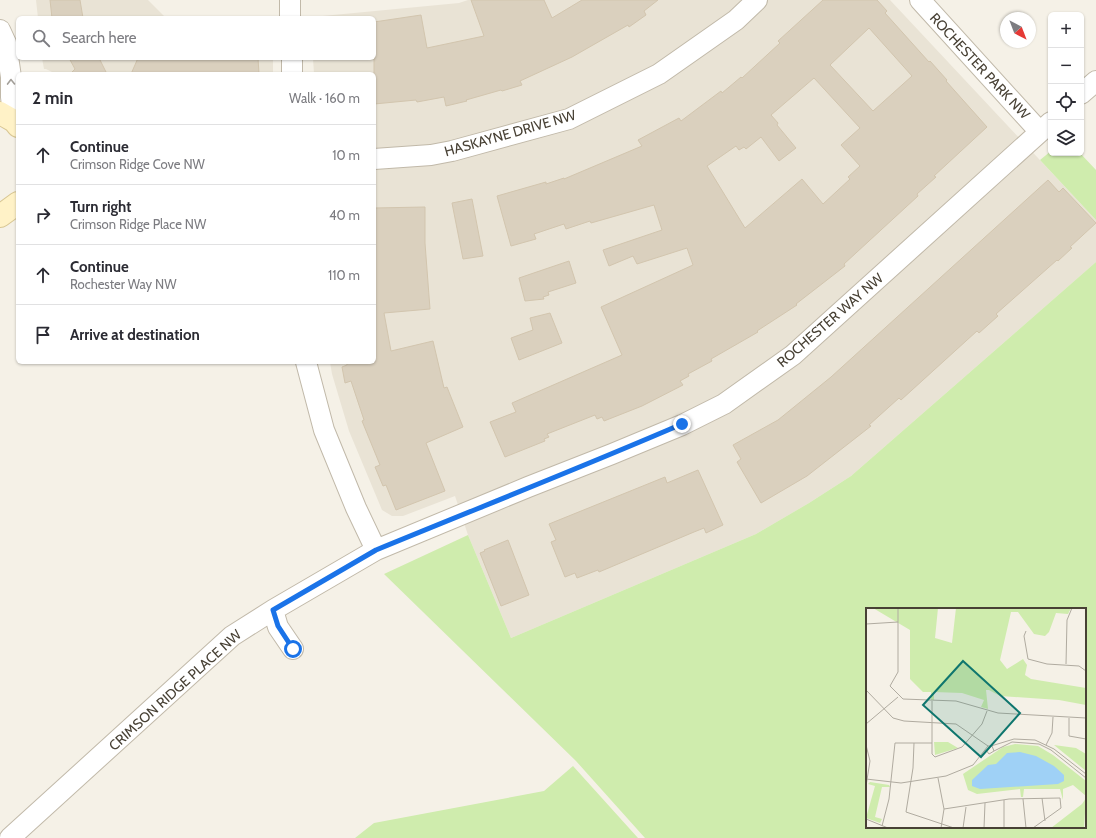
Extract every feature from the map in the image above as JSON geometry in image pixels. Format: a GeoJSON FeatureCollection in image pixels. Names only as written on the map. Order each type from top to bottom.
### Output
{"type":"FeatureCollection","features":[{"type":"Feature","properties":{"kind":"street"},"geometry":{"type":"LineString","coordinates":[[290,0],[290,16]]}},
{"type":"Feature","properties":{"kind":"street","name":"HASKAYNE DRIVE NW"},"geometry":{"type":"LineString","coordinates":[[376,159],[431,155],[452,151],[569,119],[660,74],[736,20],[757,0]]}},
{"type":"Feature","properties":{"kind":"street","name":"ROCHESTER PARK NW"},"geometry":{"type":"LineString","coordinates":[[920,0],[1046,127]]}},
{"type":"Feature","properties":{"kind":"street"},"geometry":{"type":"LineString","coordinates":[[0,30],[6,42],[11,78],[11,120]]}},
{"type":"Feature","properties":{"kind":"street"},"geometry":{"type":"LineString","coordinates":[[292,60],[292,72]]}},
{"type":"Feature","properties":{"kind":"street"},"geometry":{"type":"LineString","coordinates":[[1084,91],[1096,81]]}},
{"type":"Feature","properties":{"kind":"street","name":"ROCHESTER WAY NW"},"geometry":{"type":"LineString","coordinates":[[376,550],[612,454],[724,404],[793,355],[1046,127]]}},
{"type":"Feature","properties":{"kind":"street"},"geometry":{"type":"LineString","coordinates":[[0,216],[16,204]]}},
{"type":"Feature","properties":{"kind":"street"},"geometry":{"type":"LineString","coordinates":[[307,364],[324,430],[356,508],[376,550]]}},
{"type":"Feature","properties":{"kind":"street","name":"CRIMSON RIDGE PLACE NW"},"geometry":{"type":"LineString","coordinates":[[10,838],[232,636],[273,610],[376,550]]}},
{"type":"Feature","properties":{"kind":"street"},"geometry":{"type":"LineString","coordinates":[[273,610],[278,626],[293,649]]}},
{"type":"Feature","properties":{"kind":"shaded area"},"geometry":{"type":"Polygon","coordinates":[[[36,0],[148,0],[164,16],[38,16],[36,0]]]}},
{"type":"Feature","properties":{"kind":"shaded area"},"geometry":{"type":"Polygon","coordinates":[[[468,0],[890,0],[1096,220],[1096,262],[851,476],[809,503],[756,534],[511,638],[468,535],[455,496],[403,516],[392,516],[382,510],[349,431],[330,364],[376,364],[376,72],[314,72],[313,60],[376,60],[376,16],[322,16],[459,3],[468,0]]]}},
{"type":"Feature","properties":{"kind":"shaded area"},"geometry":{"type":"Polygon","coordinates":[[[42,60],[273,60],[273,72],[52,72],[44,69],[42,60]]]}},
{"type":"Feature","properties":{"kind":"green space"},"geometry":{"type":"Polygon","coordinates":[[[1048,153],[1048,156],[1083,156],[1096,170],[1096,220],[1040,160],[1048,153]]]}},
{"type":"Feature","properties":{"kind":"green space"},"geometry":{"type":"Polygon","coordinates":[[[1096,262],[1096,838],[645,838],[576,761],[384,574],[468,535],[511,638],[756,534],[851,476],[1096,262]]]}},
{"type":"Feature","properties":{"kind":"green space"},"geometry":{"type":"Polygon","coordinates":[[[573,766],[638,838],[355,838],[374,823],[544,791],[573,766]]]}},
{"type":"Feature","properties":{"kind":"building"},"geometry":{"type":"Polygon","coordinates":[[[50,0],[80,0],[83,16],[52,16],[50,0]]]}},
{"type":"Feature","properties":{"kind":"building"},"geometry":{"type":"Polygon","coordinates":[[[471,0],[544,0],[552,18],[582,0],[658,0],[644,11],[646,15],[629,27],[628,25],[572,57],[520,81],[522,85],[446,106],[444,97],[417,102],[416,100],[376,104],[376,72],[374,72],[374,60],[376,60],[376,22],[421,15],[427,48],[484,36],[471,0]]]}},
{"type":"Feature","properties":{"kind":"building"},"geometry":{"type":"Polygon","coordinates":[[[823,0],[877,0],[887,11],[885,13],[947,80],[946,81],[987,127],[934,176],[936,177],[917,194],[918,196],[844,264],[845,266],[796,304],[797,305],[757,331],[758,332],[711,359],[712,361],[688,374],[689,376],[680,381],[683,385],[642,406],[604,421],[602,417],[597,419],[595,415],[547,434],[549,437],[544,439],[545,441],[505,457],[490,422],[516,412],[512,403],[622,355],[601,307],[693,265],[687,248],[637,264],[633,256],[609,266],[603,250],[662,230],[654,205],[591,223],[590,221],[566,229],[564,224],[534,234],[536,239],[511,246],[497,196],[546,182],[546,184],[564,179],[642,146],[638,140],[679,118],[681,121],[721,91],[722,93],[741,77],[742,78],[780,43],[778,41],[823,0]],[[869,28],[830,65],[873,111],[912,76],[869,28]],[[814,78],[771,115],[778,123],[777,125],[796,148],[779,161],[761,137],[746,149],[744,147],[739,150],[736,146],[707,166],[745,228],[802,179],[823,204],[850,179],[848,177],[860,166],[841,145],[860,128],[814,78]]]}},
{"type":"Feature","properties":{"kind":"building"},"geometry":{"type":"Polygon","coordinates":[[[70,60],[100,60],[106,72],[72,72],[75,69],[70,60]]]}},
{"type":"Feature","properties":{"kind":"building"},"geometry":{"type":"Polygon","coordinates":[[[137,60],[258,60],[259,72],[132,72],[137,60]]]}},
{"type":"Feature","properties":{"kind":"building"},"geometry":{"type":"Polygon","coordinates":[[[1048,180],[1059,192],[1063,188],[1096,223],[1070,247],[1072,248],[1058,261],[1057,260],[996,314],[998,316],[979,333],[977,331],[901,400],[899,398],[869,425],[871,426],[807,476],[761,503],[737,462],[741,459],[733,445],[778,420],[831,377],[1048,180]]]}},
{"type":"Feature","properties":{"kind":"building"},"geometry":{"type":"Polygon","coordinates":[[[472,199],[483,256],[463,259],[452,203],[472,199]]]}},
{"type":"Feature","properties":{"kind":"building"},"geometry":{"type":"Polygon","coordinates":[[[425,207],[425,243],[430,309],[384,313],[391,351],[433,341],[444,388],[447,387],[463,427],[426,443],[445,491],[396,510],[386,485],[383,486],[375,467],[380,465],[362,421],[364,420],[351,381],[345,383],[342,367],[347,364],[376,364],[376,208],[425,207]]]}},
{"type":"Feature","properties":{"kind":"building"},"geometry":{"type":"Polygon","coordinates":[[[569,261],[576,283],[548,292],[549,295],[543,297],[544,299],[525,301],[519,278],[569,261]]]}},
{"type":"Feature","properties":{"kind":"building"},"geometry":{"type":"Polygon","coordinates":[[[550,313],[562,343],[519,360],[511,338],[533,330],[530,318],[550,313]]]}},
{"type":"Feature","properties":{"kind":"building"},"geometry":{"type":"Polygon","coordinates":[[[698,470],[723,525],[706,533],[704,528],[599,572],[598,570],[577,578],[575,573],[565,577],[551,542],[556,540],[549,524],[665,477],[667,483],[698,470]]]}},
{"type":"Feature","properties":{"kind":"building"},"geometry":{"type":"Polygon","coordinates":[[[508,540],[529,595],[501,606],[480,553],[508,540]]]}},
{"type":"Feature","properties":{"kind":"route"},"geometry":{"type":"LineString","coordinates":[[293,649],[278,626],[273,610],[360,559],[376,550],[682,424]]}}]}
